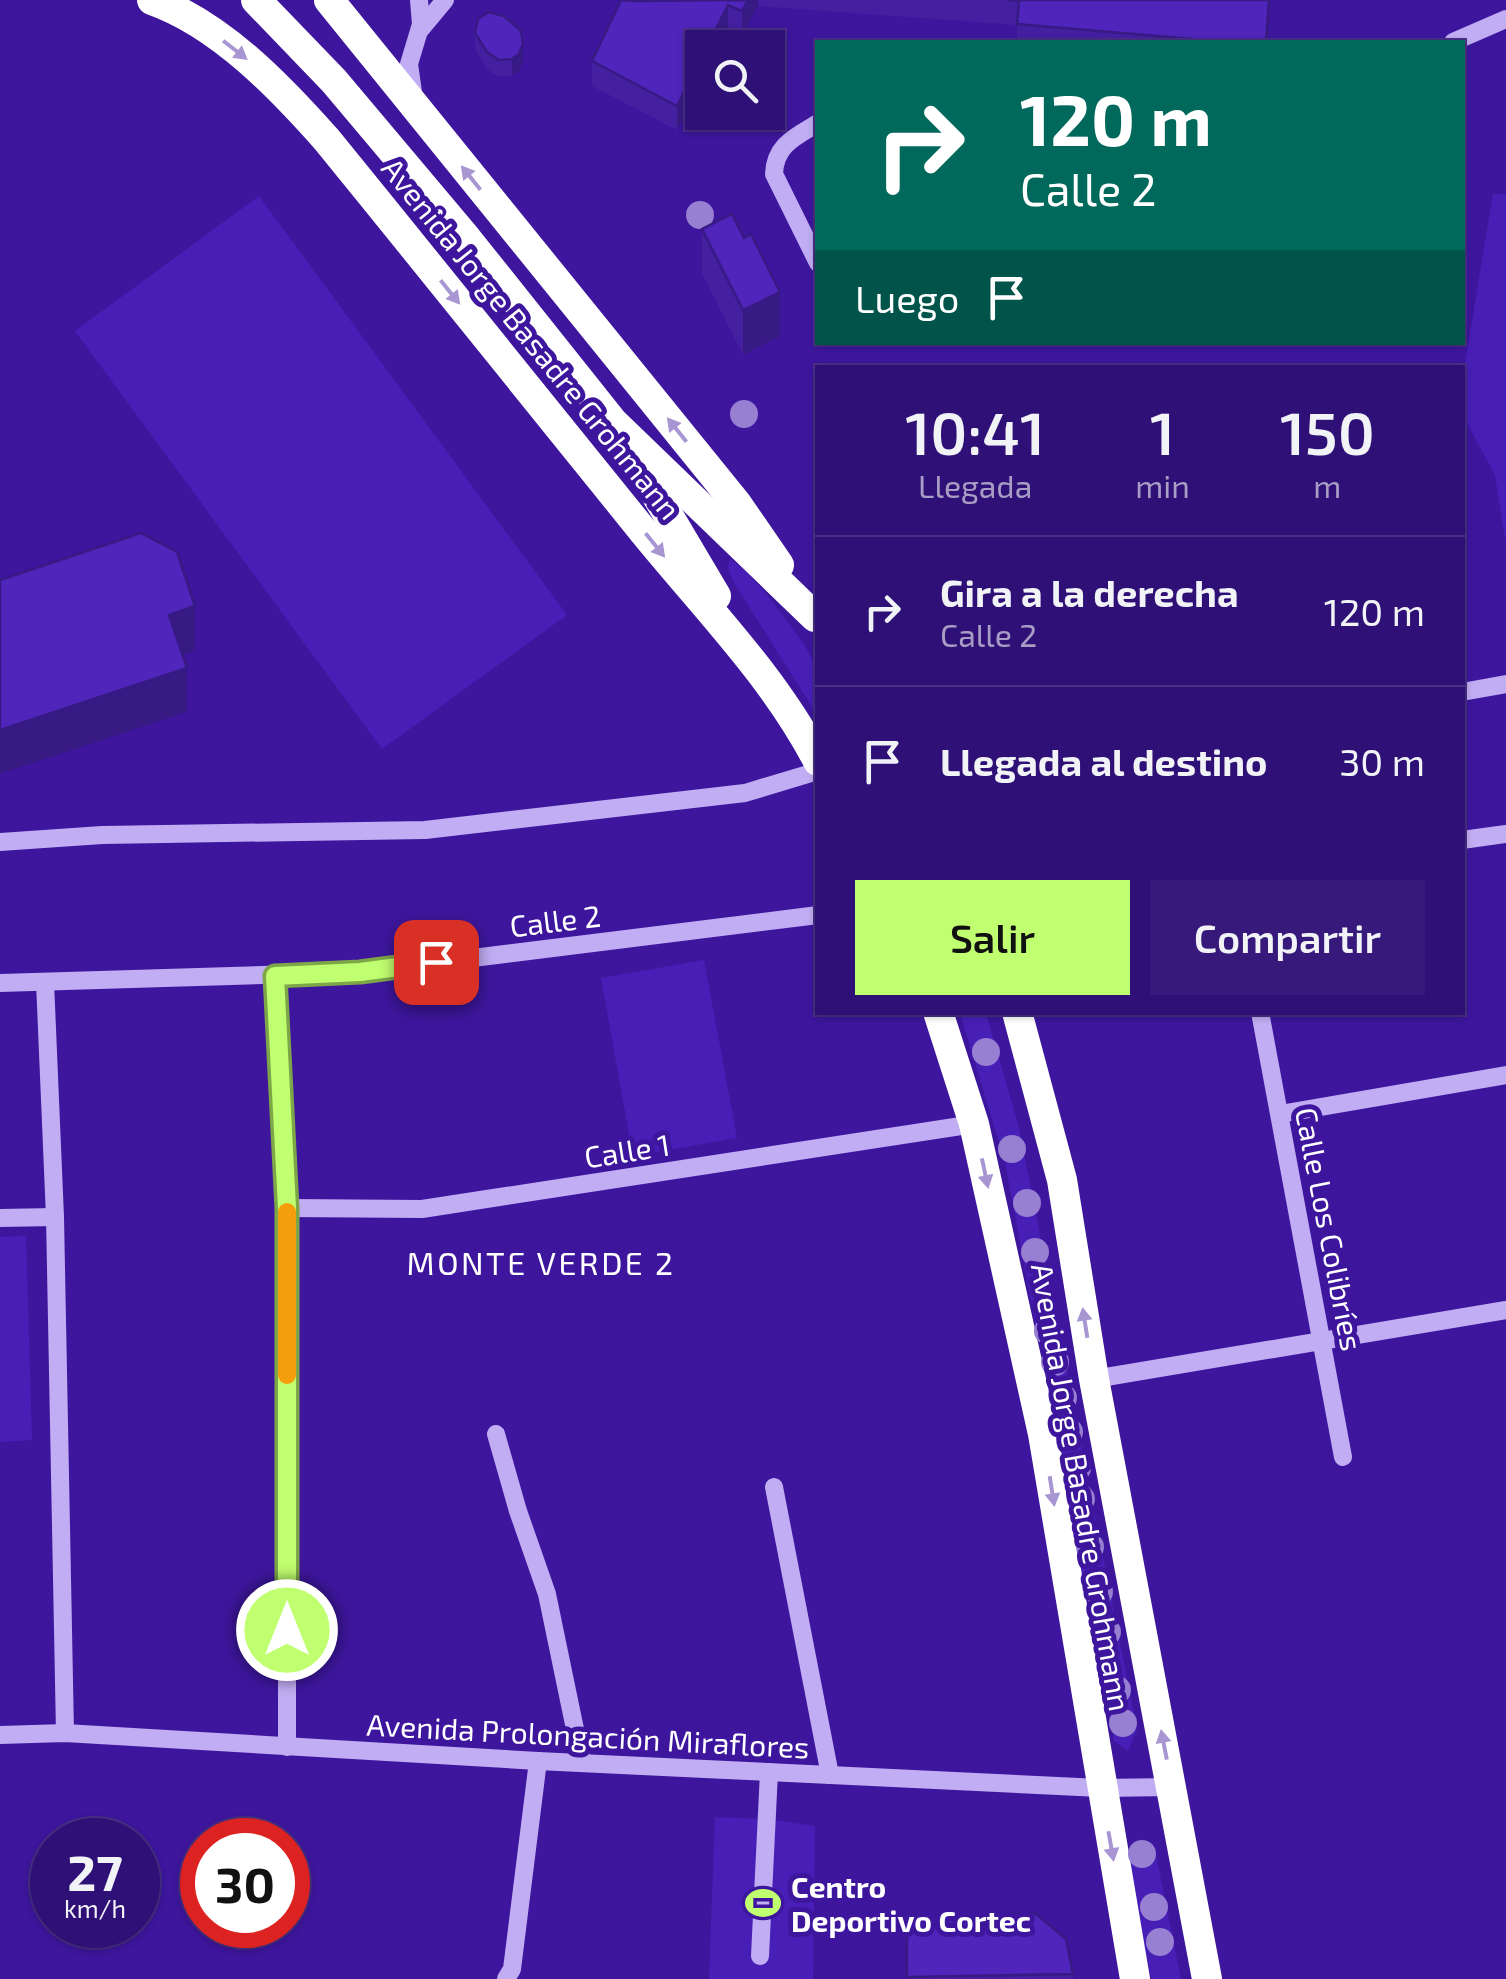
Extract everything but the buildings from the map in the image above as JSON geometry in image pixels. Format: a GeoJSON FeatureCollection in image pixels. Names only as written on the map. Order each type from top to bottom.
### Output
{"type":"FeatureCollection","features":[{"type":"Feature","properties":{"kind":"highway","name":"Avenida Jorge Basadre Grohmann"},"geometry":{"type":"LineString","coordinates":[[152,0],[221,39],[288,97],[758,668],[815,756]]}},
{"type":"Feature","properties":{"kind":"highway"},"geometry":{"type":"LineString","coordinates":[[256,0],[334,81],[613,422],[815,618]]}},
{"type":"Feature","properties":{"kind":"highway","name":"Avenida Jorge Basadre Grohmann"},"geometry":{"type":"LineString","coordinates":[[329,0],[737,504],[815,618]]}},
{"type":"Feature","properties":{"kind":"highway"},"geometry":{"type":"LineString","coordinates":[[613,422],[758,668]]}},
{"type":"Feature","properties":{"kind":"highway","name":"Avenida Jorge Basadre Grohmann"},"geometry":{"type":"LineString","coordinates":[[939,1015],[974,1124],[1043,1434],[1134,1979]]}},
{"type":"Feature","properties":{"kind":"highway","name":"Avenida Jorge Basadre Grohmann"},"geometry":{"type":"LineString","coordinates":[[1018,1015],[1062,1180],[1094,1379],[1206,1979]]}},
{"type":"Feature","properties":{"kind":"street"},"geometry":{"type":"LineString","coordinates":[[416,110],[409,64],[419,31],[418,0]]}},
{"type":"Feature","properties":{"kind":"street"},"geometry":{"type":"LineString","coordinates":[[419,31],[445,0]]}},
{"type":"Feature","properties":{"kind":"street"},"geometry":{"type":"LineString","coordinates":[[1458,40],[1506,19]]}},
{"type":"Feature","properties":{"kind":"street"},"geometry":{"type":"LineString","coordinates":[[815,126],[783,144],[774,158],[774,174],[815,257]]}},
{"type":"Feature","properties":{"kind":"street"},"geometry":{"type":"LineString","coordinates":[[1465,691],[1506,684]]}},
{"type":"Feature","properties":{"kind":"street"},"geometry":{"type":"LineString","coordinates":[[0,842],[102,835],[426,830],[745,793],[815,772]]}},
{"type":"Feature","properties":{"kind":"street"},"geometry":{"type":"LineString","coordinates":[[1465,840],[1506,834]]}},
{"type":"Feature","properties":{"kind":"street","name":"Calle 2"},"geometry":{"type":"LineString","coordinates":[[0,983],[360,972],[815,915]]}},
{"type":"Feature","properties":{"kind":"street"},"geometry":{"type":"LineString","coordinates":[[275,976],[287,1208],[287,1746]]}},
{"type":"Feature","properties":{"kind":"street"},"geometry":{"type":"LineString","coordinates":[[45,982],[56,1217],[65,1734]]}},
{"type":"Feature","properties":{"kind":"street","name":"Calle Los Colibríes"},"geometry":{"type":"LineString","coordinates":[[1261,1015],[1343,1457]]}},
{"type":"Feature","properties":{"kind":"street"},"geometry":{"type":"LineString","coordinates":[[1280,1114],[1506,1075]]}},
{"type":"Feature","properties":{"kind":"street","name":"Calle 1"},"geometry":{"type":"LineString","coordinates":[[287,1208],[422,1210],[974,1124]]}},
{"type":"Feature","properties":{"kind":"street"},"geometry":{"type":"LineString","coordinates":[[0,1218],[56,1217]]}},
{"type":"Feature","properties":{"kind":"street"},"geometry":{"type":"LineString","coordinates":[[1094,1379],[1506,1310]]}},
{"type":"Feature","properties":{"kind":"street"},"geometry":{"type":"LineString","coordinates":[[496,1434],[548,1594],[582,1764]]}},
{"type":"Feature","properties":{"kind":"street"},"geometry":{"type":"LineString","coordinates":[[774,1486],[830,1775]]}},
{"type":"Feature","properties":{"kind":"street","name":"Avenida Prolongación Miraflores"},"geometry":{"type":"LineString","coordinates":[[0,1734],[65,1734],[582,1764],[1100,1788],[1173,1787]]}},
{"type":"Feature","properties":{"kind":"street"},"geometry":{"type":"LineString","coordinates":[[506,1979],[512,1969],[538,1761]]}},
{"type":"Feature","properties":{"kind":"street"},"geometry":{"type":"LineString","coordinates":[[760,1956],[769,1772]]}},
{"type":"Feature","properties":{"kind":"shaded area"},"geometry":{"type":"Polygon","coordinates":[[[1493,194],[1506,194],[1506,544],[1495,475],[1465,419],[1465,363],[1493,194]]]}},
{"type":"Feature","properties":{"kind":"shaded area"},"geometry":{"type":"Polygon","coordinates":[[[259,196],[567,615],[382,749],[75,331],[259,196]]]}},
{"type":"Feature","properties":{"kind":"shaded area"},"geometry":{"type":"Polygon","coordinates":[[[730,559],[764,592],[811,656],[815,665],[815,712],[733,581],[728,568],[730,559]]]}},
{"type":"Feature","properties":{"kind":"shaded area"},"geometry":{"type":"Polygon","coordinates":[[[704,960],[737,1138],[633,1156],[601,978],[704,960]]]}},
{"type":"Feature","properties":{"kind":"shaded area"},"geometry":{"type":"Polygon","coordinates":[[[961,1015],[987,1015],[1019,1128],[1137,1730],[1128,1751],[1114,1741],[1005,1162],[961,1015]]]}},
{"type":"Feature","properties":{"kind":"shaded area"},"geometry":{"type":"Polygon","coordinates":[[[26,1236],[32,1440],[0,1442],[0,1237],[26,1236]]]}},
{"type":"Feature","properties":{"kind":"shaded area","name":"Centro Deportivo Cortec"},"geometry":{"type":"Polygon","coordinates":[[[715,1817],[815,1826],[813,1979],[709,1979],[715,1817]]]}},
{"type":"Feature","properties":{"kind":"shaded area"},"geometry":{"type":"Polygon","coordinates":[[[1142,1839],[1155,1850],[1181,1979],[1151,1979],[1130,1872],[1130,1849],[1142,1839]]]}},
{"type":"Feature","properties":{"kind":"slow traffic"},"geometry":{"type":"LineString","coordinates":[[287,1212],[287,1375]]}},
{"type":"Feature","properties":{"kind":"place","name":"Centro Deportivo Cortec"},"geometry":{"type":"Point","coordinates":[763,1903]}},
{"type":"Feature","properties":{"kind":"district","name":"MONTE VERDE 2"},"geometry":{"type":"Point","coordinates":[541,1262]}},
{"type":"Feature","properties":{"kind":"route"},"geometry":{"type":"LineString","coordinates":[[287,1630],[287,1208],[275,976],[360,972],[436,962]]}}]}
